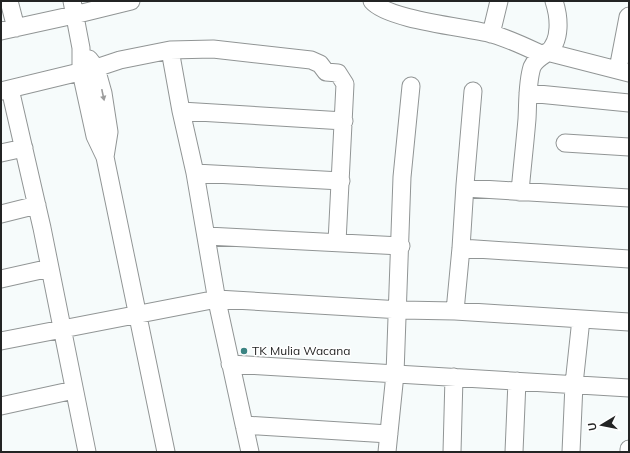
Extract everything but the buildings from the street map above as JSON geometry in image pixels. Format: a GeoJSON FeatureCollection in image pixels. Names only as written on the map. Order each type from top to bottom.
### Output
{"type":"FeatureCollection","features":[{"type":"Feature","properties":{"kind":"street"},"geometry":{"type":"LineString","coordinates":[[9,1],[8,29],[73,8],[131,1]]}},
{"type":"Feature","properties":{"kind":"street"},"geometry":{"type":"LineString","coordinates":[[372,1],[383,10],[394,7],[430,22],[491,34],[514,41],[545,54],[624,71],[629,16]]}},
{"type":"Feature","properties":{"kind":"street"},"geometry":{"type":"LineString","coordinates":[[491,34],[499,1]]}},
{"type":"Feature","properties":{"kind":"street"},"geometry":{"type":"LineString","coordinates":[[520,192],[528,93],[532,68],[535,62],[554,45],[558,26],[558,14],[554,1]]}},
{"type":"Feature","properties":{"kind":"street"},"geometry":{"type":"LineString","coordinates":[[73,8],[81,48],[89,70],[103,93],[109,132],[105,157],[139,314],[166,452]]}},
{"type":"Feature","properties":{"kind":"street"},"geometry":{"type":"LineString","coordinates":[[86,452],[50,268],[24,148],[5,90],[89,70],[120,60],[170,50],[213,49],[319,62],[326,72],[338,73],[345,84],[337,242]]}},
{"type":"Feature","properties":{"kind":"street"},"geometry":{"type":"LineString","coordinates":[[170,50],[181,111],[195,173],[217,299],[250,452]]}},
{"type":"Feature","properties":{"kind":"street"},"geometry":{"type":"LineString","coordinates":[[387,452],[395,374],[396,310],[402,177],[411,86]]}},
{"type":"Feature","properties":{"kind":"street"},"geometry":{"type":"LineString","coordinates":[[455,311],[473,91]]}},
{"type":"Feature","properties":{"kind":"street"},"geometry":{"type":"LineString","coordinates":[[528,93],[629,104]]}},
{"type":"Feature","properties":{"kind":"street"},"geometry":{"type":"LineString","coordinates":[[181,111],[344,121]]}},
{"type":"Feature","properties":{"kind":"street"},"geometry":{"type":"LineString","coordinates":[[565,143],[629,147]]}},
{"type":"Feature","properties":{"kind":"street"},"geometry":{"type":"LineString","coordinates":[[1,153],[24,148]]}},
{"type":"Feature","properties":{"kind":"street"},"geometry":{"type":"LineString","coordinates":[[195,173],[341,181]]}},
{"type":"Feature","properties":{"kind":"street"},"geometry":{"type":"LineString","coordinates":[[465,188],[629,198]]}},
{"type":"Feature","properties":{"kind":"street"},"geometry":{"type":"LineString","coordinates":[[1,214],[36,205]]}},
{"type":"Feature","properties":{"kind":"street"},"geometry":{"type":"LineString","coordinates":[[206,236],[400,246]]}},
{"type":"Feature","properties":{"kind":"street"},"geometry":{"type":"LineString","coordinates":[[461,248],[629,259]]}},
{"type":"Feature","properties":{"kind":"street"},"geometry":{"type":"LineString","coordinates":[[1,279],[50,268]]}},
{"type":"Feature","properties":{"kind":"street"},"geometry":{"type":"LineString","coordinates":[[1,341],[217,299],[396,310],[455,311],[629,322]]}},
{"type":"Feature","properties":{"kind":"street"},"geometry":{"type":"LineString","coordinates":[[571,452],[574,384],[581,319]]}},
{"type":"Feature","properties":{"kind":"street"},"geometry":{"type":"LineString","coordinates":[[230,364],[629,388]]}},
{"type":"Feature","properties":{"kind":"street"},"geometry":{"type":"LineString","coordinates":[[452,452],[454,377]]}},
{"type":"Feature","properties":{"kind":"street"},"geometry":{"type":"LineString","coordinates":[[514,452],[517,381]]}},
{"type":"Feature","properties":{"kind":"street"},"geometry":{"type":"LineString","coordinates":[[1,406],[74,390]]}},
{"type":"Feature","properties":{"kind":"street"},"geometry":{"type":"LineString","coordinates":[[244,425],[389,434]]}},
{"type":"Feature","properties":{"kind":"place","name":"TK Mulia Wacana"},"geometry":{"type":"Point","coordinates":[244,351]}}]}
